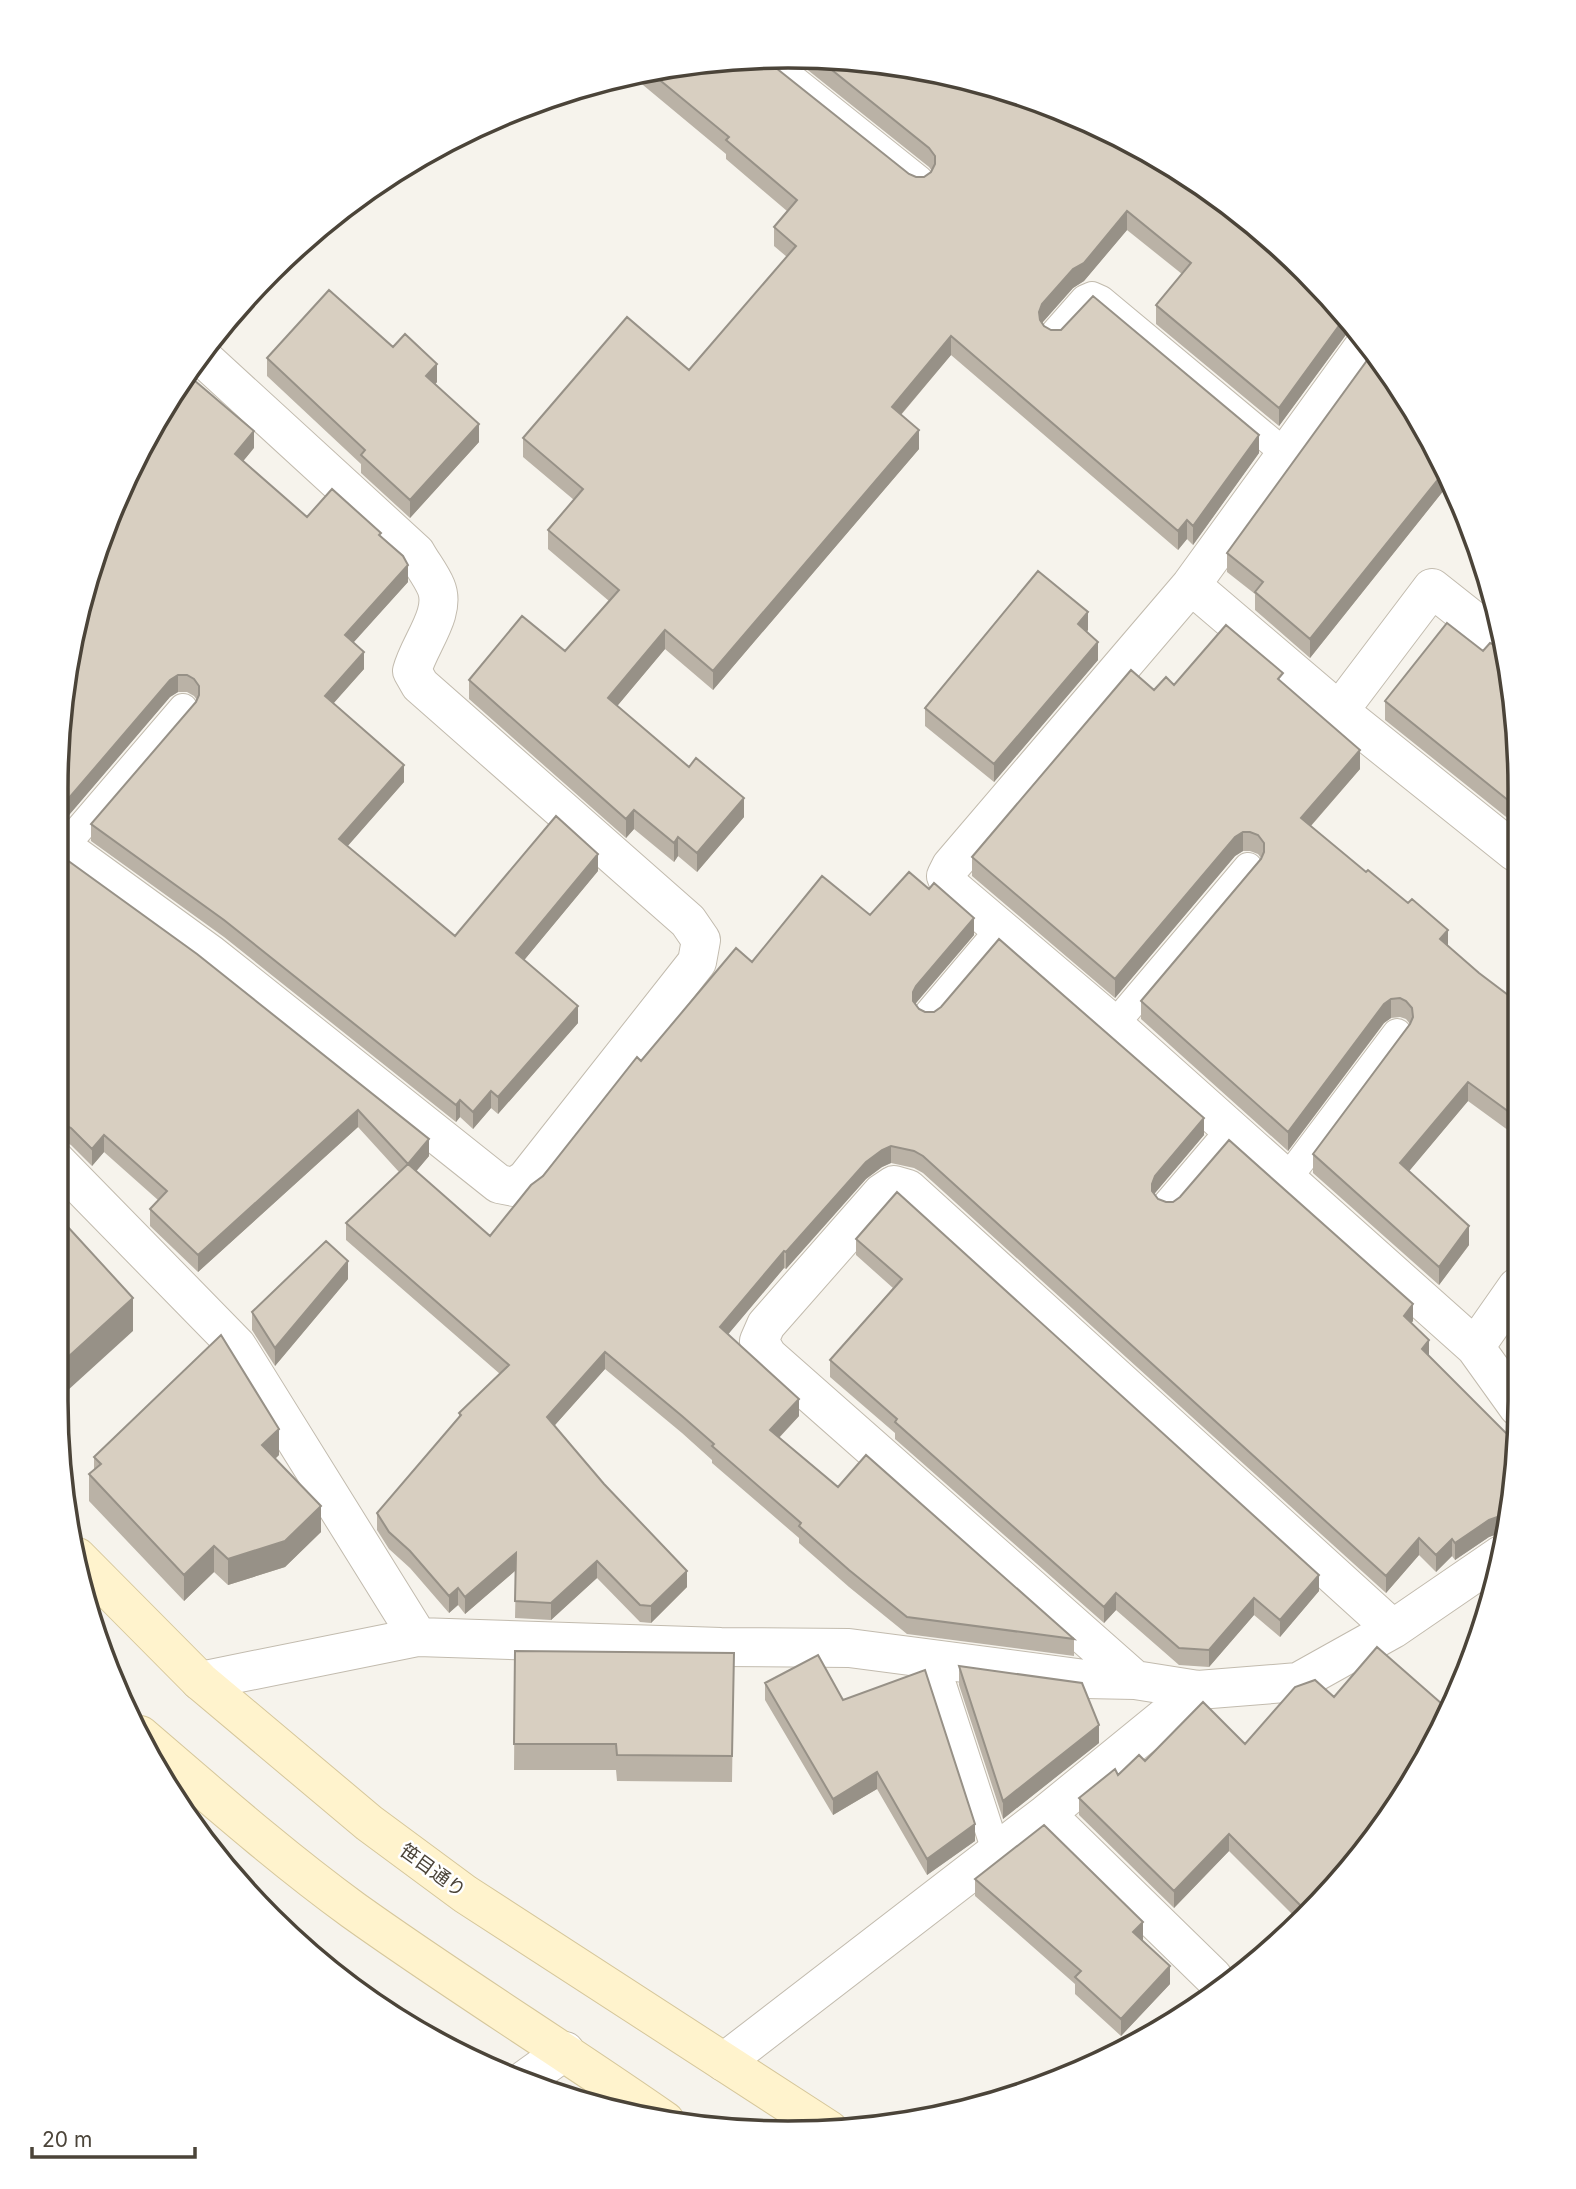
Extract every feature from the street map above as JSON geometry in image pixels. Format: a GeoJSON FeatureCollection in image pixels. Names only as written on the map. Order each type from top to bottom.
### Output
{"type":"FeatureCollection","features":[{"type":"Feature","properties":{"kind":"main road","name":"笹目通り"},"geometry":{"type":"LineString","coordinates":[[89,1569],[200,1681],[369,1823],[465,1894],[813,2120]]}},
{"type":"Feature","properties":{"kind":"main road"},"geometry":{"type":"LineString","coordinates":[[160,1751],[259,1837],[351,1909],[643,2106]]}},
{"type":"Feature","properties":{"kind":"street"},"geometry":{"type":"LineString","coordinates":[[1360,352],[1191,585],[951,866],[946,876],[950,886],[1114,1024],[1475,1348],[1508,1393]]}},
{"type":"Feature","properties":{"kind":"street"},"geometry":{"type":"LineString","coordinates":[[68,851],[210,954],[499,1184],[514,1186],[526,1179],[697,962],[701,940],[688,920],[419,685],[412,671],[416,654],[434,621],[439,604],[436,588],[416,553],[208,363]]}},
{"type":"Feature","properties":{"kind":"street"},"geometry":{"type":"LineString","coordinates":[[1191,585],[1339,710],[1508,846]]}},
{"type":"Feature","properties":{"kind":"street"},"geometry":{"type":"LineString","coordinates":[[1339,710],[1433,588],[1491,634]]}},
{"type":"Feature","properties":{"kind":"street"},"geometry":{"type":"LineString","coordinates":[[68,1173],[237,1346],[418,1637]]}},
{"type":"Feature","properties":{"kind":"street"},"geometry":{"type":"LineString","coordinates":[[1135,1680],[768,1356],[759,1341],[765,1325],[882,1193],[894,1185],[908,1189],[1393,1629]]}},
{"type":"Feature","properties":{"kind":"street"},"geometry":{"type":"LineString","coordinates":[[1475,1348],[1508,1300]]}},
{"type":"Feature","properties":{"kind":"street"},"geometry":{"type":"LineString","coordinates":[[200,1681],[418,1637],[707,1647],[849,1648],[1085,1678],[1135,1680],[1198,1690],[1298,1682],[1393,1629],[1489,1563]]}},
{"type":"Feature","properties":{"kind":"street"},"geometry":{"type":"LineString","coordinates":[[724,2062],[1046,1814],[1198,1690]]}},
{"type":"Feature","properties":{"kind":"street"},"geometry":{"type":"LineString","coordinates":[[1046,1814],[1213,1977]]}},
{"type":"Feature","properties":{"kind":"street"},"geometry":{"type":"LineString","coordinates":[[533,2074],[565,2051]]}},
{"type":"Feature","properties":{"kind":"lane"},"geometry":{"type":"LineString","coordinates":[[779,68],[919,180]]}},
{"type":"Feature","properties":{"kind":"lane"},"geometry":{"type":"LineString","coordinates":[[1055,333],[1085,299],[1092,296],[1101,300],[1286,454]]}},
{"type":"Feature","properties":{"kind":"lane"},"geometry":{"type":"LineString","coordinates":[[68,836],[183,708]]}},
{"type":"Feature","properties":{"kind":"lane"},"geometry":{"type":"LineString","coordinates":[[1114,1024],[1248,867]]}},
{"type":"Feature","properties":{"kind":"lane"},"geometry":{"type":"LineString","coordinates":[[929,1013],[1001,928]]}},
{"type":"Feature","properties":{"kind":"lane"},"geometry":{"type":"LineString","coordinates":[[1287,1179],[1398,1032]]}},
{"type":"Feature","properties":{"kind":"lane"},"geometry":{"type":"LineString","coordinates":[[1168,1203],[1231,1129]]}},
{"type":"Feature","properties":{"kind":"lane"},"geometry":{"type":"LineString","coordinates":[[934,1660],[996,1851]]}},
{"type":"Feature","properties":{"kind":"building"},"geometry":{"type":"Polygon","coordinates":[[[777,68],[909,174],[924,177],[931,172],[935,156],[929,148],[832,70],[882,74],[974,93],[1019,106],[1106,142],[1188,190],[1226,217],[1297,279],[1339,325],[1279,408],[1156,305],[1191,263],[1127,211],[1084,263],[1073,269],[1042,304],[1039,312],[1044,326],[1051,330],[1061,330],[1093,296],[1259,435],[1193,526],[1187,520],[1178,531],[951,336],[892,407],[919,430],[713,671],[665,630],[608,698],[689,767],[696,758],[744,798],[697,853],[678,837],[674,843],[634,810],[626,819],[469,680],[522,616],[565,651],[619,590],[548,530],[583,489],[523,438],[627,317],[689,370],[796,246],[774,227],[797,200],[726,140],[729,137],[660,80],[694,74],[777,68]]]}},
{"type":"Feature","properties":{"kind":"building"},"geometry":{"type":"Polygon","coordinates":[[[329,290],[393,347],[405,334],[437,364],[426,376],[479,424],[410,500],[361,455],[365,450],[267,358],[329,290]]]}},
{"type":"Feature","properties":{"kind":"building"},"geometry":{"type":"Polygon","coordinates":[[[1367,361],[1411,428],[1438,479],[1310,639],[1255,592],[1263,582],[1227,553],[1367,361]]]}},
{"type":"Feature","properties":{"kind":"building"},"geometry":{"type":"Polygon","coordinates":[[[195,381],[254,431],[235,454],[307,517],[332,489],[381,533],[379,535],[403,556],[408,565],[345,635],[364,652],[325,696],[404,765],[339,839],[455,936],[556,816],[598,854],[516,953],[578,1006],[498,1097],[491,1091],[473,1112],[460,1100],[456,1105],[224,920],[91,824],[196,702],[199,686],[194,679],[187,675],[178,675],[170,680],[68,799],[74,694],[82,648],[106,557],[142,470],[195,381]]]}},
{"type":"Feature","properties":{"kind":"building"},"geometry":{"type":"Polygon","coordinates":[[[1038,571],[1088,612],[1078,624],[1098,642],[994,764],[925,708],[1038,571]]]}},
{"type":"Feature","properties":{"kind":"building"},"geometry":{"type":"Polygon","coordinates":[[[1447,623],[1483,651],[1490,643],[1493,644],[1502,694],[1508,800],[1385,701],[1447,623]]]}},
{"type":"Feature","properties":{"kind":"building"},"geometry":{"type":"Polygon","coordinates":[[[1226,625],[1283,673],[1278,679],[1360,750],[1301,818],[1408,903],[1412,899],[1448,930],[1440,939],[1508,995],[1508,1111],[1468,1082],[1400,1163],[1469,1226],[1439,1267],[1313,1154],[1410,1024],[1413,1017],[1412,1008],[1406,1001],[1400,998],[1391,999],[1384,1004],[1288,1132],[1141,1001],[1261,859],[1264,843],[1258,835],[1243,832],[1235,837],[1115,979],[972,857],[1131,670],[1154,690],[1166,677],[1174,685],[1226,625]]]}},
{"type":"Feature","properties":{"kind":"building"},"geometry":{"type":"Polygon","coordinates":[[[68,861],[197,954],[429,1139],[408,1164],[358,1110],[198,1255],[150,1209],[167,1191],[104,1135],[92,1149],[68,1126],[68,861]]]}},
{"type":"Feature","properties":{"kind":"building"},"geometry":{"type":"Polygon","coordinates":[[[909,872],[929,889],[934,883],[974,918],[916,986],[913,1001],[919,1009],[934,1012],[941,1007],[999,939],[1204,1118],[1155,1176],[1152,1191],[1158,1199],[1173,1202],[1229,1140],[1413,1304],[1404,1316],[1429,1340],[1422,1349],[1507,1434],[1498,1517],[1455,1543],[1452,1539],[1436,1555],[1419,1538],[1386,1576],[923,1156],[891,1146],[866,1162],[786,1252],[784,1251],[720,1327],[799,1399],[770,1430],[838,1487],[866,1455],[1074,1639],[907,1617],[849,1570],[799,1526],[801,1523],[712,1446],[714,1444],[605,1352],[547,1417],[604,1484],[687,1571],[651,1606],[640,1605],[597,1561],[551,1603],[515,1601],[516,1553],[465,1597],[458,1588],[449,1596],[410,1551],[389,1532],[377,1513],[461,1415],[459,1413],[509,1365],[346,1223],[408,1164],[490,1236],[531,1185],[543,1176],[637,1057],[641,1061],[736,948],[752,962],[822,876],[870,915],[909,872]]]}},
{"type":"Feature","properties":{"kind":"building"},"geometry":{"type":"Polygon","coordinates":[[[897,1192],[1319,1575],[1280,1620],[1254,1598],[1209,1650],[1179,1648],[1116,1593],[1104,1607],[895,1422],[897,1419],[830,1360],[902,1279],[856,1239],[897,1192]]]}},
{"type":"Feature","properties":{"kind":"building"},"geometry":{"type":"Polygon","coordinates":[[[68,1227],[133,1298],[68,1357],[68,1227]]]}},
{"type":"Feature","properties":{"kind":"building"},"geometry":{"type":"Polygon","coordinates":[[[326,1241],[348,1261],[275,1348],[252,1312],[326,1241]]]}},
{"type":"Feature","properties":{"kind":"building"},"geometry":{"type":"Polygon","coordinates":[[[221,1335],[279,1429],[262,1445],[321,1506],[285,1541],[228,1559],[214,1546],[184,1575],[89,1474],[101,1464],[94,1457],[221,1335]]]}},
{"type":"Feature","properties":{"kind":"building"},"geometry":{"type":"Polygon","coordinates":[[[1377,1647],[1441,1703],[1411,1761],[1386,1801],[1329,1876],[1301,1906],[1229,1834],[1174,1891],[1079,1798],[1115,1769],[1118,1775],[1139,1755],[1145,1761],[1203,1702],[1245,1744],[1295,1687],[1315,1680],[1334,1697],[1377,1647]]]}},
{"type":"Feature","properties":{"kind":"building"},"geometry":{"type":"Polygon","coordinates":[[[515,1651],[734,1653],[732,1756],[617,1755],[616,1744],[514,1744],[515,1651]]]}},
{"type":"Feature","properties":{"kind":"building"},"geometry":{"type":"Polygon","coordinates":[[[818,1655],[843,1700],[925,1670],[975,1824],[927,1859],[877,1772],[833,1799],[765,1683],[818,1655]]]}},
{"type":"Feature","properties":{"kind":"building"},"geometry":{"type":"Polygon","coordinates":[[[959,1666],[1082,1683],[1099,1725],[1003,1801],[959,1666]]]}},
{"type":"Feature","properties":{"kind":"building"},"geometry":{"type":"Polygon","coordinates":[[[1044,1825],[1143,1922],[1133,1932],[1170,1966],[1121,2019],[1075,1977],[1081,1971],[975,1879],[1044,1825]]]}}]}
